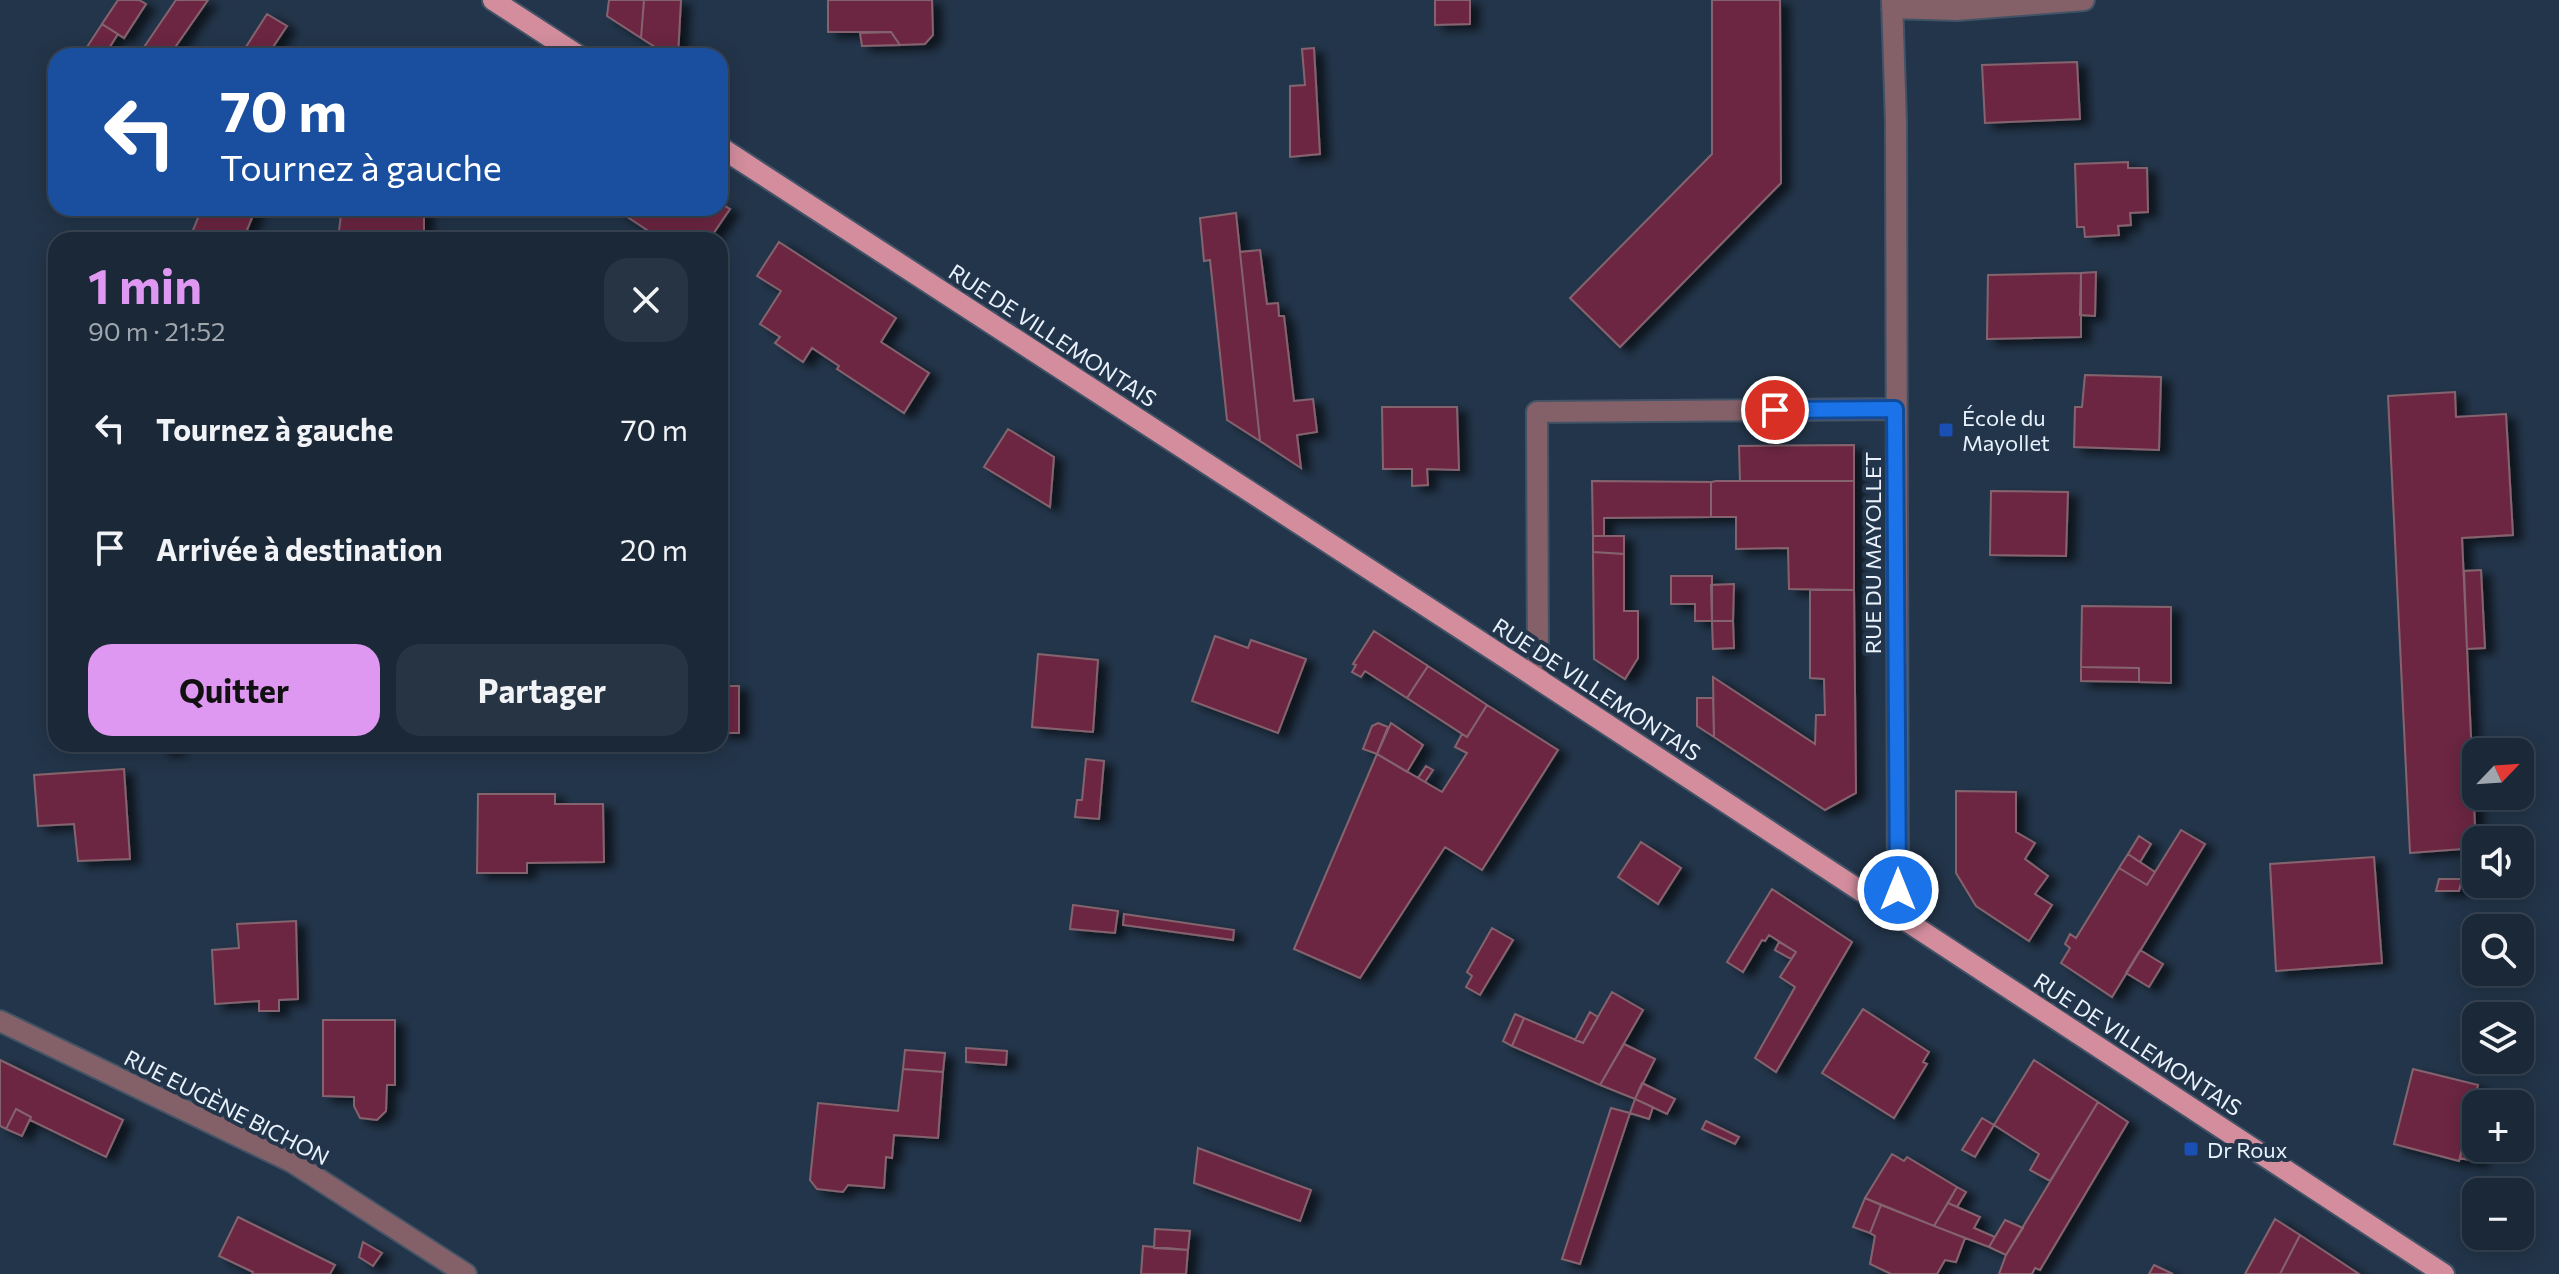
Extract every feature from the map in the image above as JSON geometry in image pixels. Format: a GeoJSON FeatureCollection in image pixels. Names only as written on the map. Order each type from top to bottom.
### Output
{"type":"FeatureCollection","features":[{"type":"Feature","properties":{"kind":"main road"},"geometry":{"type":"LineString","coordinates":[[493,0],[567,48]]}},
{"type":"Feature","properties":{"kind":"main road","name":"RUE DE VILLEMONTAIS"},"geometry":{"type":"LineString","coordinates":[[728,152],[2444,1274]]}},
{"type":"Feature","properties":{"kind":"street"},"geometry":{"type":"LineString","coordinates":[[1892,4],[1957,10],[2084,0]]}},
{"type":"Feature","properties":{"kind":"street","name":"RUE DU MAYOLLET"},"geometry":{"type":"LineString","coordinates":[[1892,4],[1896,123],[1898,915]]}},
{"type":"Feature","properties":{"kind":"street"},"geometry":{"type":"LineString","coordinates":[[1538,679],[1537,412],[1895,409]]}},
{"type":"Feature","properties":{"kind":"street","name":"RUE EUGÈNE BICHON"},"geometry":{"type":"LineString","coordinates":[[0,1021],[292,1162],[466,1274]]}},
{"type":"Feature","properties":{"kind":"building"},"geometry":{"type":"Polygon","coordinates":[[[118,0],[139,0],[146,4],[124,38],[102,24],[118,0]]]}},
{"type":"Feature","properties":{"kind":"building"},"geometry":{"type":"Polygon","coordinates":[[[176,0],[208,0],[175,48],[143,48],[176,0]]]}},
{"type":"Feature","properties":{"kind":"building"},"geometry":{"type":"Polygon","coordinates":[[[609,0],[644,0],[641,38],[607,16],[609,0]]]}},
{"type":"Feature","properties":{"kind":"building"},"geometry":{"type":"Polygon","coordinates":[[[644,0],[681,0],[678,48],[657,48],[641,38],[644,0]]]}},
{"type":"Feature","properties":{"kind":"building"},"geometry":{"type":"Polygon","coordinates":[[[828,0],[932,0],[933,35],[925,44],[900,45],[891,32],[828,32],[828,0]]]}},
{"type":"Feature","properties":{"kind":"building"},"geometry":{"type":"Polygon","coordinates":[[[1435,0],[1470,0],[1470,24],[1435,25],[1435,0]]]}},
{"type":"Feature","properties":{"kind":"building"},"geometry":{"type":"Polygon","coordinates":[[[1712,0],[1780,0],[1781,183],[1620,347],[1570,298],[1712,154],[1712,0]]]}},
{"type":"Feature","properties":{"kind":"building"},"geometry":{"type":"Polygon","coordinates":[[[267,14],[287,26],[272,48],[245,48],[267,14]]]}},
{"type":"Feature","properties":{"kind":"building"},"geometry":{"type":"Polygon","coordinates":[[[102,24],[118,34],[109,48],[87,47],[102,24]]]}},
{"type":"Feature","properties":{"kind":"building"},"geometry":{"type":"Polygon","coordinates":[[[891,32],[900,45],[862,46],[860,33],[891,32]]]}},
{"type":"Feature","properties":{"kind":"building"},"geometry":{"type":"Polygon","coordinates":[[[1314,48],[1320,154],[1290,157],[1290,86],[1305,85],[1302,49],[1314,48]]]}},
{"type":"Feature","properties":{"kind":"building"},"geometry":{"type":"Polygon","coordinates":[[[2077,62],[2080,119],[1985,123],[1982,65],[2077,62]]]}},
{"type":"Feature","properties":{"kind":"building"},"geometry":{"type":"Polygon","coordinates":[[[2128,162],[2128,168],[2147,168],[2148,212],[2130,213],[2131,225],[2118,226],[2119,235],[2085,237],[2084,227],[2077,227],[2075,164],[2128,162]]]}},
{"type":"Feature","properties":{"kind":"building"},"geometry":{"type":"Polygon","coordinates":[[[1236,213],[1260,441],[1227,420],[1210,260],[1204,261],[1200,218],[1236,213]]]}},
{"type":"Feature","properties":{"kind":"building"},"geometry":{"type":"Polygon","coordinates":[[[199,216],[253,216],[246,232],[192,232],[199,216]]]}},
{"type":"Feature","properties":{"kind":"building"},"geometry":{"type":"Polygon","coordinates":[[[341,216],[424,216],[424,232],[339,232],[341,216]]]}},
{"type":"Feature","properties":{"kind":"building"},"geometry":{"type":"Polygon","coordinates":[[[626,216],[725,216],[714,232],[650,232],[626,216]]]}},
{"type":"Feature","properties":{"kind":"building"},"geometry":{"type":"Polygon","coordinates":[[[779,242],[896,318],[881,342],[929,373],[904,413],[837,369],[839,366],[812,348],[803,362],[775,343],[780,337],[760,324],[781,291],[757,276],[779,242]]]}},
{"type":"Feature","properties":{"kind":"building"},"geometry":{"type":"Polygon","coordinates":[[[1260,250],[1267,304],[1278,303],[1279,316],[1284,316],[1294,401],[1313,399],[1317,432],[1297,435],[1301,468],[1260,441],[1240,252],[1260,250]]]}},
{"type":"Feature","properties":{"kind":"building"},"geometry":{"type":"Polygon","coordinates":[[[2096,272],[2095,316],[2080,315],[2081,273],[2096,272]]]}},
{"type":"Feature","properties":{"kind":"building"},"geometry":{"type":"Polygon","coordinates":[[[2081,273],[2081,337],[1987,339],[1988,275],[2081,273]]]}},
{"type":"Feature","properties":{"kind":"building"},"geometry":{"type":"Polygon","coordinates":[[[2085,375],[2161,377],[2159,450],[2074,447],[2075,407],[2082,407],[2085,375]]]}},
{"type":"Feature","properties":{"kind":"building"},"geometry":{"type":"Polygon","coordinates":[[[2455,392],[2456,417],[2506,414],[2513,535],[2462,538],[2471,738],[2462,738],[2462,810],[2474,810],[2475,826],[2462,826],[2462,849],[2410,853],[2388,396],[2455,392]]]}},
{"type":"Feature","properties":{"kind":"building"},"geometry":{"type":"Polygon","coordinates":[[[1382,407],[1457,407],[1459,470],[1427,469],[1428,485],[1412,486],[1412,469],[1383,469],[1382,407]]]}},
{"type":"Feature","properties":{"kind":"building"},"geometry":{"type":"Polygon","coordinates":[[[1008,429],[1054,457],[1050,507],[984,467],[1008,429]]]}},
{"type":"Feature","properties":{"kind":"building"},"geometry":{"type":"Polygon","coordinates":[[[1854,445],[1854,481],[1740,481],[1739,446],[1854,445]]]}},
{"type":"Feature","properties":{"kind":"building"},"geometry":{"type":"Polygon","coordinates":[[[1592,481],[1711,482],[1711,517],[1604,518],[1604,536],[1593,536],[1592,481]]]}},
{"type":"Feature","properties":{"kind":"building"},"geometry":{"type":"Polygon","coordinates":[[[1854,481],[1854,590],[1789,589],[1788,548],[1736,549],[1736,517],[1711,517],[1711,482],[1854,481]]]}},
{"type":"Feature","properties":{"kind":"building"},"geometry":{"type":"Polygon","coordinates":[[[1991,491],[2068,492],[2066,556],[1990,555],[1991,491]]]}},
{"type":"Feature","properties":{"kind":"building"},"geometry":{"type":"Polygon","coordinates":[[[1593,536],[1624,536],[1624,554],[1593,552],[1593,536]]]}},
{"type":"Feature","properties":{"kind":"building"},"geometry":{"type":"Polygon","coordinates":[[[1593,552],[1624,554],[1624,611],[1638,611],[1638,658],[1625,679],[1594,659],[1593,552]]]}},
{"type":"Feature","properties":{"kind":"building"},"geometry":{"type":"Polygon","coordinates":[[[2481,570],[2485,648],[2467,649],[2464,571],[2481,570]]]}},
{"type":"Feature","properties":{"kind":"building"},"geometry":{"type":"Polygon","coordinates":[[[1671,576],[1712,576],[1712,621],[1695,621],[1695,604],[1671,604],[1671,576]]]}},
{"type":"Feature","properties":{"kind":"building"},"geometry":{"type":"Polygon","coordinates":[[[1734,584],[1733,621],[1712,621],[1711,585],[1734,584]]]}},
{"type":"Feature","properties":{"kind":"building"},"geometry":{"type":"Polygon","coordinates":[[[1810,590],[1854,590],[1856,793],[1825,810],[1714,737],[1713,677],[1815,744],[1816,715],[1825,715],[1824,679],[1810,678],[1810,590]]]}},
{"type":"Feature","properties":{"kind":"building"},"geometry":{"type":"Polygon","coordinates":[[[2082,606],[2171,607],[2171,683],[2139,682],[2139,668],[2081,667],[2082,606]]]}},
{"type":"Feature","properties":{"kind":"building"},"geometry":{"type":"Polygon","coordinates":[[[1712,621],[1733,621],[1734,648],[1713,649],[1712,621]]]}},
{"type":"Feature","properties":{"kind":"building"},"geometry":{"type":"Polygon","coordinates":[[[1374,631],[1428,666],[1407,698],[1365,671],[1361,677],[1352,672],[1356,665],[1353,664],[1374,631]]]}},
{"type":"Feature","properties":{"kind":"building"},"geometry":{"type":"Polygon","coordinates":[[[1215,636],[1248,648],[1251,640],[1306,659],[1278,733],[1192,701],[1215,636]]]}},
{"type":"Feature","properties":{"kind":"building"},"geometry":{"type":"Polygon","coordinates":[[[1038,654],[1098,660],[1093,732],[1032,727],[1038,654]]]}},
{"type":"Feature","properties":{"kind":"building"},"geometry":{"type":"Polygon","coordinates":[[[1428,666],[1487,705],[1467,737],[1407,698],[1428,666]]]}},
{"type":"Feature","properties":{"kind":"building"},"geometry":{"type":"Polygon","coordinates":[[[2081,667],[2139,668],[2139,682],[2081,681],[2081,667]]]}},
{"type":"Feature","properties":{"kind":"building"},"geometry":{"type":"Polygon","coordinates":[[[728,686],[739,686],[739,733],[728,733],[728,686]]]}},
{"type":"Feature","properties":{"kind":"building"},"geometry":{"type":"Polygon","coordinates":[[[1697,698],[1713,698],[1714,737],[1697,726],[1697,698]]]}},
{"type":"Feature","properties":{"kind":"building"},"geometry":{"type":"Polygon","coordinates":[[[1487,705],[1558,750],[1482,870],[1445,847],[1360,978],[1294,949],[1377,754],[1442,792],[1467,753],[1455,747],[1462,734],[1467,737],[1487,705]]]}},
{"type":"Feature","properties":{"kind":"building"},"geometry":{"type":"Polygon","coordinates":[[[1378,723],[1388,727],[1377,754],[1363,749],[1372,726],[1378,723]]]}},
{"type":"Feature","properties":{"kind":"building"},"geometry":{"type":"Polygon","coordinates":[[[1391,723],[1423,745],[1407,772],[1377,754],[1391,723]]]}},
{"type":"Feature","properties":{"kind":"building"},"geometry":{"type":"Polygon","coordinates":[[[1086,759],[1104,761],[1099,819],[1075,817],[1077,800],[1082,800],[1086,759]]]}},
{"type":"Feature","properties":{"kind":"building"},"geometry":{"type":"Polygon","coordinates":[[[1426,766],[1433,770],[1425,782],[1418,778],[1426,766]]]}},
{"type":"Feature","properties":{"kind":"building"},"geometry":{"type":"Polygon","coordinates":[[[124,769],[130,859],[78,861],[74,824],[38,826],[34,775],[124,769]]]}},
{"type":"Feature","properties":{"kind":"building"},"geometry":{"type":"Polygon","coordinates":[[[1956,791],[2016,792],[2016,832],[2035,843],[2025,859],[2048,876],[2035,894],[2052,905],[2029,941],[1976,906],[1956,873],[1956,791]]]}},
{"type":"Feature","properties":{"kind":"building"},"geometry":{"type":"Polygon","coordinates":[[[478,794],[555,794],[555,804],[603,804],[604,862],[527,863],[527,873],[477,873],[478,794]]]}},
{"type":"Feature","properties":{"kind":"building"},"geometry":{"type":"Polygon","coordinates":[[[2181,830],[2205,844],[2112,997],[2061,963],[2070,948],[2065,944],[2070,934],[2076,938],[2119,868],[2147,885],[2181,830]]]}},
{"type":"Feature","properties":{"kind":"building"},"geometry":{"type":"Polygon","coordinates":[[[2139,836],[2151,844],[2140,862],[2128,854],[2139,836]]]}},
{"type":"Feature","properties":{"kind":"building"},"geometry":{"type":"Polygon","coordinates":[[[1641,842],[1681,868],[1658,904],[1618,877],[1641,842]]]}},
{"type":"Feature","properties":{"kind":"building"},"geometry":{"type":"Polygon","coordinates":[[[2128,854],[2155,872],[2147,885],[2119,868],[2128,854]]]}},
{"type":"Feature","properties":{"kind":"building"},"geometry":{"type":"Polygon","coordinates":[[[2374,857],[2382,963],[2276,971],[2270,864],[2374,857]]]}},
{"type":"Feature","properties":{"kind":"building"},"geometry":{"type":"Polygon","coordinates":[[[2439,879],[2462,879],[2459,891],[2436,891],[2439,879]]]}},
{"type":"Feature","properties":{"kind":"building"},"geometry":{"type":"Polygon","coordinates":[[[1772,889],[1852,942],[1776,1072],[1755,1058],[1795,987],[1780,977],[1796,952],[1769,935],[1765,941],[1762,940],[1743,972],[1727,962],[1772,889]]]}},
{"type":"Feature","properties":{"kind":"building"},"geometry":{"type":"Polygon","coordinates":[[[1073,905],[1118,911],[1115,933],[1070,929],[1073,905]]]}},
{"type":"Feature","properties":{"kind":"building"},"geometry":{"type":"Polygon","coordinates":[[[1124,914],[1234,930],[1233,940],[1123,925],[1124,914]]]}},
{"type":"Feature","properties":{"kind":"building"},"geometry":{"type":"Polygon","coordinates":[[[296,921],[298,999],[279,1000],[279,1011],[259,1011],[259,1001],[215,1004],[212,950],[239,948],[237,924],[296,921]]]}},
{"type":"Feature","properties":{"kind":"building"},"geometry":{"type":"Polygon","coordinates":[[[1492,928],[1513,940],[1480,995],[1466,987],[1472,976],[1467,972],[1492,928]]]}},
{"type":"Feature","properties":{"kind":"building"},"geometry":{"type":"Polygon","coordinates":[[[1779,942],[1796,952],[1791,959],[1775,950],[1779,942]]]}},
{"type":"Feature","properties":{"kind":"building"},"geometry":{"type":"Polygon","coordinates":[[[2140,950],[2163,964],[2149,987],[2126,973],[2140,950]]]}},
{"type":"Feature","properties":{"kind":"building"},"geometry":{"type":"Polygon","coordinates":[[[1612,992],[1643,1010],[1600,1085],[1512,1046],[1524,1018],[1583,1043],[1612,992]]]}},
{"type":"Feature","properties":{"kind":"building"},"geometry":{"type":"Polygon","coordinates":[[[1863,1009],[1929,1052],[1923,1062],[1927,1064],[1894,1118],[1822,1073],[1863,1009]]]}},
{"type":"Feature","properties":{"kind":"building"},"geometry":{"type":"Polygon","coordinates":[[[1590,1012],[1598,1017],[1583,1043],[1575,1040],[1590,1012]]]}},
{"type":"Feature","properties":{"kind":"building"},"geometry":{"type":"Polygon","coordinates":[[[1515,1014],[1524,1018],[1512,1046],[1503,1041],[1515,1014]]]}},
{"type":"Feature","properties":{"kind":"building"},"geometry":{"type":"Polygon","coordinates":[[[323,1020],[395,1020],[395,1085],[387,1085],[386,1111],[377,1120],[360,1118],[354,1106],[354,1097],[323,1096],[323,1020]]]}},
{"type":"Feature","properties":{"kind":"building"},"geometry":{"type":"Polygon","coordinates":[[[1624,1044],[1655,1059],[1635,1099],[1600,1085],[1624,1044]]]}},
{"type":"Feature","properties":{"kind":"building"},"geometry":{"type":"Polygon","coordinates":[[[966,1048],[1007,1051],[1006,1065],[966,1062],[966,1048]]]}},
{"type":"Feature","properties":{"kind":"building"},"geometry":{"type":"Polygon","coordinates":[[[905,1050],[945,1053],[943,1072],[903,1069],[905,1050]]]}},
{"type":"Feature","properties":{"kind":"building"},"geometry":{"type":"Polygon","coordinates":[[[0,1060],[123,1120],[106,1157],[30,1120],[31,1117],[16,1109],[6,1129],[0,1126],[0,1060]]]}},
{"type":"Feature","properties":{"kind":"building"},"geometry":{"type":"Polygon","coordinates":[[[2034,1060],[2098,1102],[2050,1181],[2030,1170],[2039,1154],[1994,1125],[2034,1060]]]}},
{"type":"Feature","properties":{"kind":"building"},"geometry":{"type":"Polygon","coordinates":[[[903,1069],[943,1072],[938,1138],[894,1135],[892,1158],[886,1157],[884,1188],[848,1185],[843,1192],[817,1189],[810,1180],[818,1103],[898,1111],[903,1069]]]}},
{"type":"Feature","properties":{"kind":"building"},"geometry":{"type":"Polygon","coordinates":[[[2413,1069],[2478,1085],[2477,1090],[2462,1090],[2462,1149],[2459,1161],[2394,1144],[2413,1069]]]}},
{"type":"Feature","properties":{"kind":"building"},"geometry":{"type":"Polygon","coordinates":[[[1642,1083],[1675,1099],[1667,1114],[1635,1099],[1642,1083]]]}},
{"type":"Feature","properties":{"kind":"building"},"geometry":{"type":"Polygon","coordinates":[[[1635,1099],[1653,1107],[1649,1119],[1630,1113],[1635,1099]]]}},
{"type":"Feature","properties":{"kind":"building"},"geometry":{"type":"Polygon","coordinates":[[[2098,1102],[2128,1122],[2040,1270],[2035,1268],[2032,1274],[1999,1274],[2006,1255],[2098,1102]]]}},
{"type":"Feature","properties":{"kind":"building"},"geometry":{"type":"Polygon","coordinates":[[[1611,1108],[1630,1113],[1580,1264],[1562,1259],[1611,1108]]]}},
{"type":"Feature","properties":{"kind":"building"},"geometry":{"type":"Polygon","coordinates":[[[16,1109],[31,1117],[22,1136],[6,1129],[16,1109]]]}},
{"type":"Feature","properties":{"kind":"building"},"geometry":{"type":"Polygon","coordinates":[[[1982,1118],[1994,1125],[1975,1157],[1962,1150],[1982,1118]]]}},
{"type":"Feature","properties":{"kind":"building"},"geometry":{"type":"Polygon","coordinates":[[[1706,1121],[1739,1137],[1735,1144],[1702,1129],[1706,1121]]]}},
{"type":"Feature","properties":{"kind":"building"},"geometry":{"type":"Polygon","coordinates":[[[1198,1148],[1311,1190],[1300,1221],[1194,1183],[1198,1148]]]}},
{"type":"Feature","properties":{"kind":"building"},"geometry":{"type":"Polygon","coordinates":[[[1892,1154],[1904,1161],[1907,1157],[1957,1187],[1934,1226],[1865,1198],[1892,1154]]]}},
{"type":"Feature","properties":{"kind":"building"},"geometry":{"type":"Polygon","coordinates":[[[1957,1187],[1966,1192],[1957,1207],[1948,1203],[1957,1187]]]}},
{"type":"Feature","properties":{"kind":"building"},"geometry":{"type":"Polygon","coordinates":[[[1865,1198],[1881,1205],[1870,1233],[1853,1227],[1865,1198]]]}},
{"type":"Feature","properties":{"kind":"building"},"geometry":{"type":"Polygon","coordinates":[[[1948,1203],[1980,1217],[1974,1228],[1995,1237],[1989,1247],[1934,1226],[1948,1203]]]}},
{"type":"Feature","properties":{"kind":"building"},"geometry":{"type":"Polygon","coordinates":[[[1881,1205],[1965,1238],[1956,1262],[1945,1260],[1937,1274],[1891,1274],[1870,1264],[1875,1236],[1870,1233],[1881,1205]]]}},
{"type":"Feature","properties":{"kind":"building"},"geometry":{"type":"Polygon","coordinates":[[[238,1217],[335,1265],[330,1274],[252,1274],[219,1256],[238,1217]]]}},
{"type":"Feature","properties":{"kind":"building"},"geometry":{"type":"Polygon","coordinates":[[[2275,1219],[2300,1235],[2280,1274],[2245,1274],[2275,1219]]]}},
{"type":"Feature","properties":{"kind":"building"},"geometry":{"type":"Polygon","coordinates":[[[2005,1220],[2023,1228],[2006,1255],[1989,1247],[2005,1220]]]}},
{"type":"Feature","properties":{"kind":"building"},"geometry":{"type":"Polygon","coordinates":[[[1155,1229],[1190,1231],[1188,1250],[1154,1248],[1155,1229]]]}},
{"type":"Feature","properties":{"kind":"building"},"geometry":{"type":"Polygon","coordinates":[[[2300,1235],[2359,1274],[2280,1274],[2300,1235]]]}},
{"type":"Feature","properties":{"kind":"building"},"geometry":{"type":"Polygon","coordinates":[[[363,1242],[382,1253],[373,1266],[359,1257],[363,1242]]]}},
{"type":"Feature","properties":{"kind":"building"},"geometry":{"type":"Polygon","coordinates":[[[1143,1246],[1188,1250],[1186,1274],[1141,1274],[1143,1246]]]}},
{"type":"Feature","properties":{"kind":"building"},"geometry":{"type":"Polygon","coordinates":[[[2154,1265],[2173,1274],[2149,1274],[2154,1265]]]}},
{"type":"Feature","properties":{"kind":"place","name":"École du Mayollet"},"geometry":{"type":"Point","coordinates":[1946,430]}},
{"type":"Feature","properties":{"kind":"place","name":"Dr Roux"},"geometry":{"type":"Point","coordinates":[2191,1149]}},
{"type":"Feature","properties":{"kind":"route"},"geometry":{"type":"LineString","coordinates":[[1775,410],[1895,409],[1898,890]]}}]}
